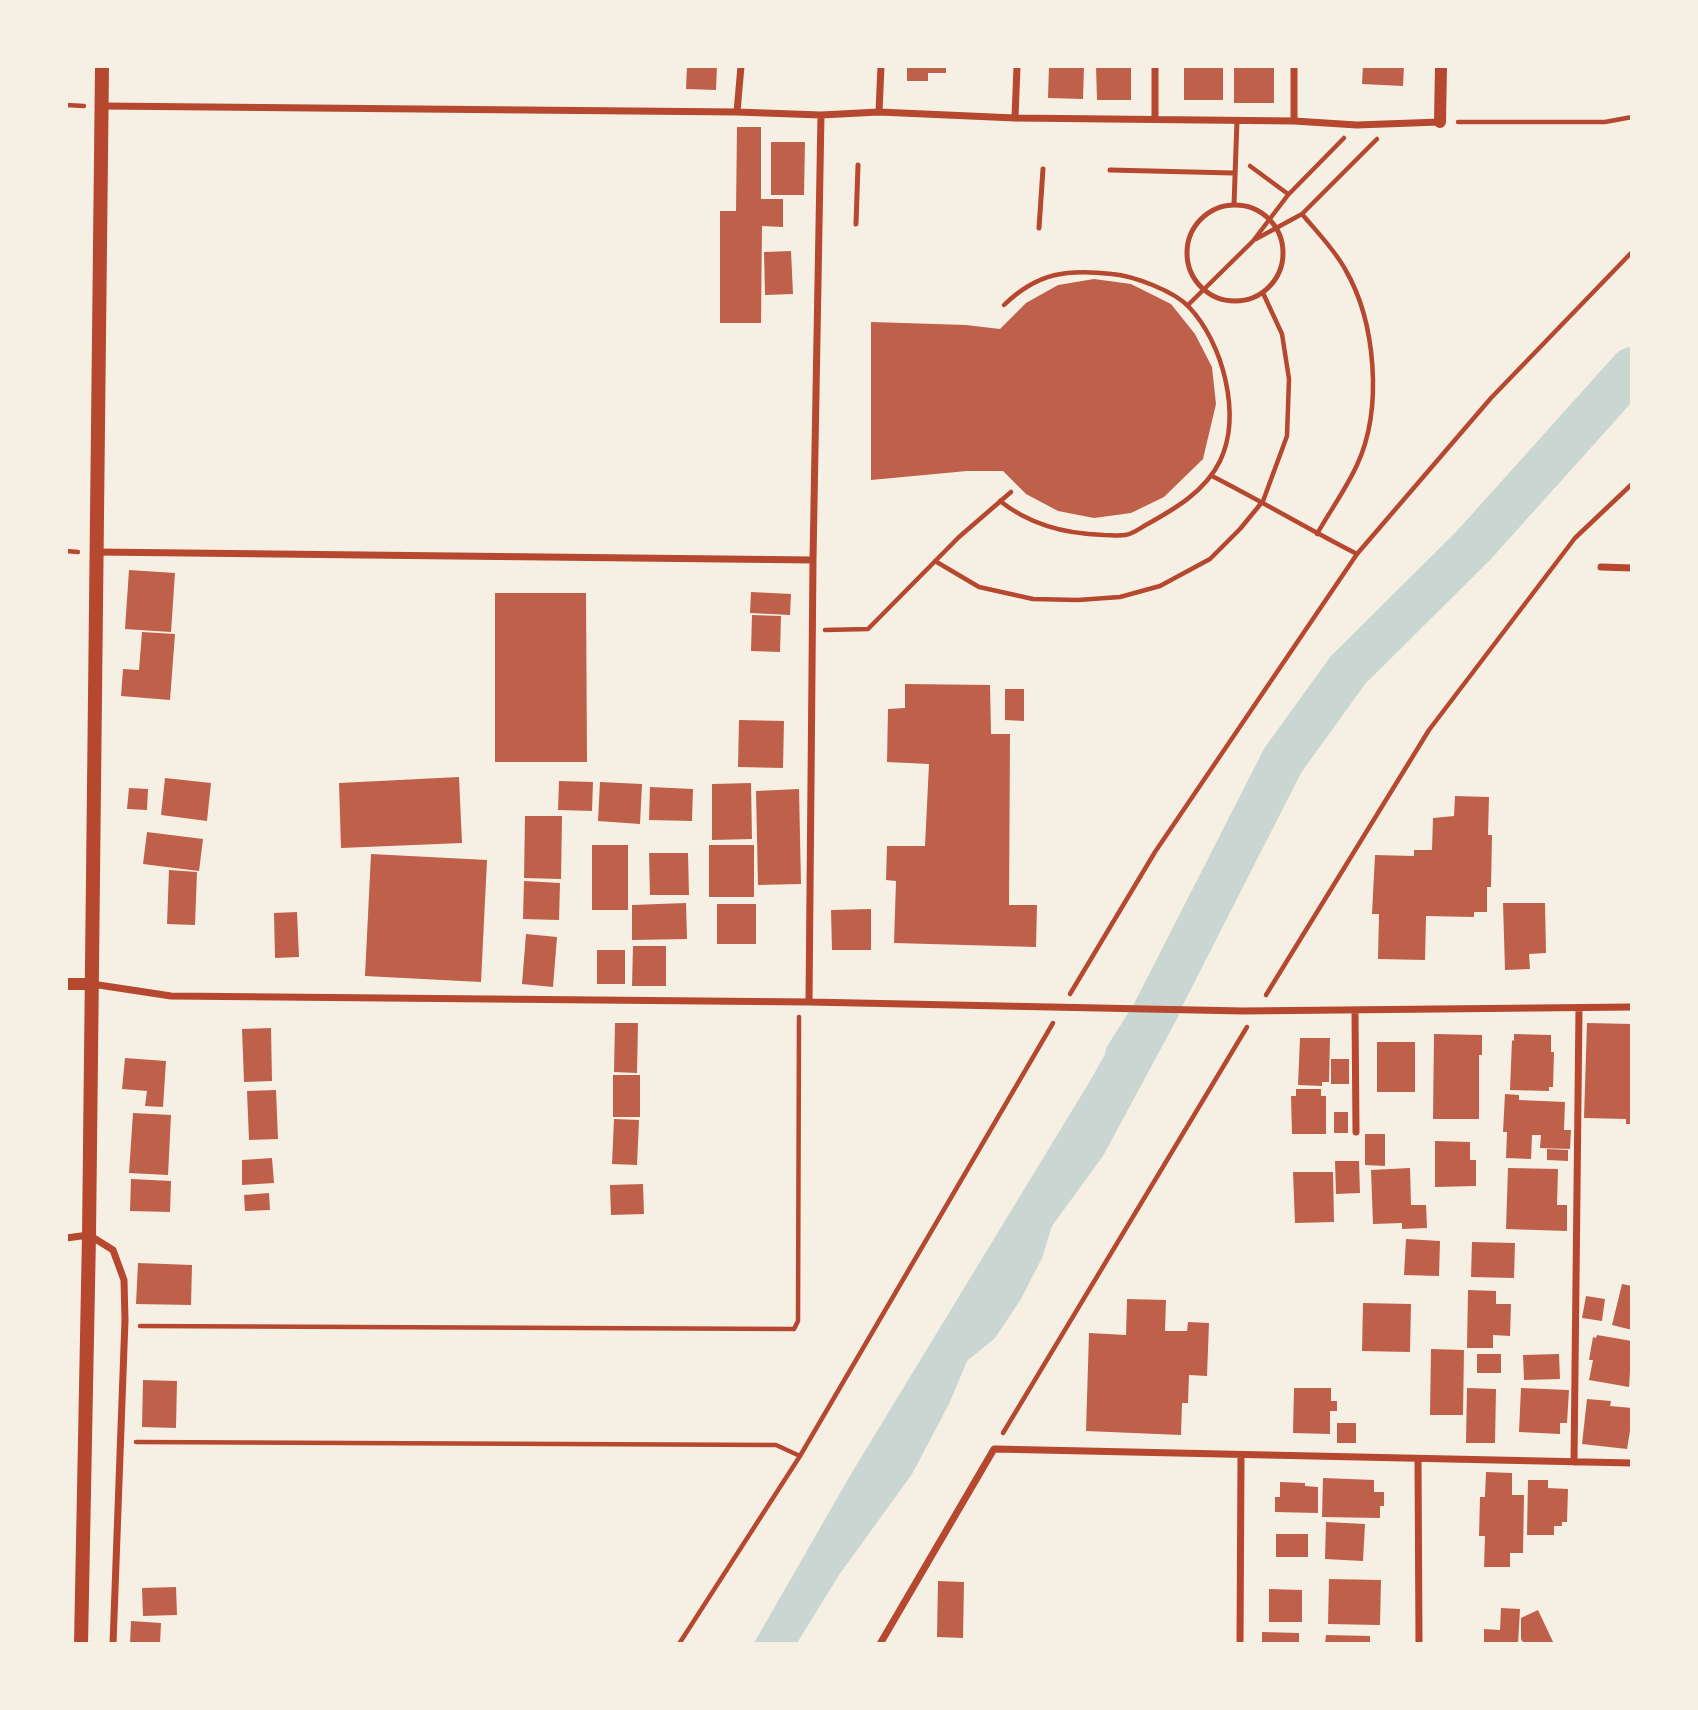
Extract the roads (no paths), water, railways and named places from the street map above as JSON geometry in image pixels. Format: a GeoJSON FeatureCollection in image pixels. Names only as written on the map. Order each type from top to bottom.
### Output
{"type":"FeatureCollection","features":[{"type":"Feature","properties":{"kind":"main road"},"geometry":{"type":"LineString","coordinates":[[81,1643],[89,1235],[102,66]]}},
{"type":"Feature","properties":{"kind":"street"},"geometry":{"type":"LineString","coordinates":[[737,112],[741,66]]}},
{"type":"Feature","properties":{"kind":"street"},"geometry":{"type":"LineString","coordinates":[[879,112],[881,66]]}},
{"type":"Feature","properties":{"kind":"street"},"geometry":{"type":"LineString","coordinates":[[1015,118],[1017,66]]}},
{"type":"Feature","properties":{"kind":"street"},"geometry":{"type":"LineString","coordinates":[[1155,66],[1155,119]]}},
{"type":"Feature","properties":{"kind":"street"},"geometry":{"type":"LineString","coordinates":[[1294,66],[1294,121]]}},
{"type":"Feature","properties":{"kind":"street"},"geometry":{"type":"LineString","coordinates":[[102,106],[821,115],[879,112],[1015,118],[1294,121],[1357,125],[1440,122],[1441,66]]}},
{"type":"Feature","properties":{"kind":"street"},"geometry":{"type":"LineString","coordinates":[[809,1002],[821,115]]}},
{"type":"Feature","properties":{"kind":"street"},"geometry":{"type":"LineString","coordinates":[[96,552],[813,560]]}},
{"type":"Feature","properties":{"kind":"street"},"geometry":{"type":"LineString","coordinates":[[1601,567],[1632,568]]}},
{"type":"Feature","properties":{"kind":"street"},"geometry":{"type":"LineString","coordinates":[[66,984],[91,984],[171,996],[809,1002],[1355,1012],[1632,1007]]}},
{"type":"Feature","properties":{"kind":"street"},"geometry":{"type":"LineString","coordinates":[[1574,1462],[1579,1008]]}},
{"type":"Feature","properties":{"kind":"street"},"geometry":{"type":"LineString","coordinates":[[1355,1012],[1356,1132]]}},
{"type":"Feature","properties":{"kind":"street"},"geometry":{"type":"LineString","coordinates":[[66,1238],[89,1235],[113,1250],[124,1280],[125,1326],[113,1643]]}},
{"type":"Feature","properties":{"kind":"street"},"geometry":{"type":"LineString","coordinates":[[880,1643],[994,1449],[1632,1463]]}},
{"type":"Feature","properties":{"kind":"street"},"geometry":{"type":"LineString","coordinates":[[1240,1643],[1241,1455]]}},
{"type":"Feature","properties":{"kind":"street"},"geometry":{"type":"LineString","coordinates":[[1418,1459],[1419,1643]]}},
{"type":"Feature","properties":{"kind":"lane"},"geometry":{"type":"LineString","coordinates":[[1234,205],[1233,173],[1237,120]]}},
{"type":"Feature","properties":{"kind":"lane"},"geometry":{"type":"LineString","coordinates":[[856,224],[858,165]]}},
{"type":"Feature","properties":{"kind":"lane"},"geometry":{"type":"LineString","coordinates":[[1039,228],[1043,169]]}},
{"type":"Feature","properties":{"kind":"lane"},"geometry":{"type":"LineString","coordinates":[[1110,170],[1233,173]]}},
{"type":"Feature","properties":{"kind":"lane"},"geometry":{"type":"LineString","coordinates":[[1234,205],[1253,208],[1269,219],[1277,228],[1284,249],[1283,261],[1272,285],[1250,300],[1236,302],[1223,301],[1203,290],[1190,273],[1186,258],[1187,242],[1194,227],[1205,215],[1218,207],[1234,205]]}},
{"type":"Feature","properties":{"kind":"waterway"},"geometry":{"type":"LineString","coordinates":[[1127,1056],[1153,1015],[1283,760],[1348,670],[1473,546],[1632,369]]}}]}
